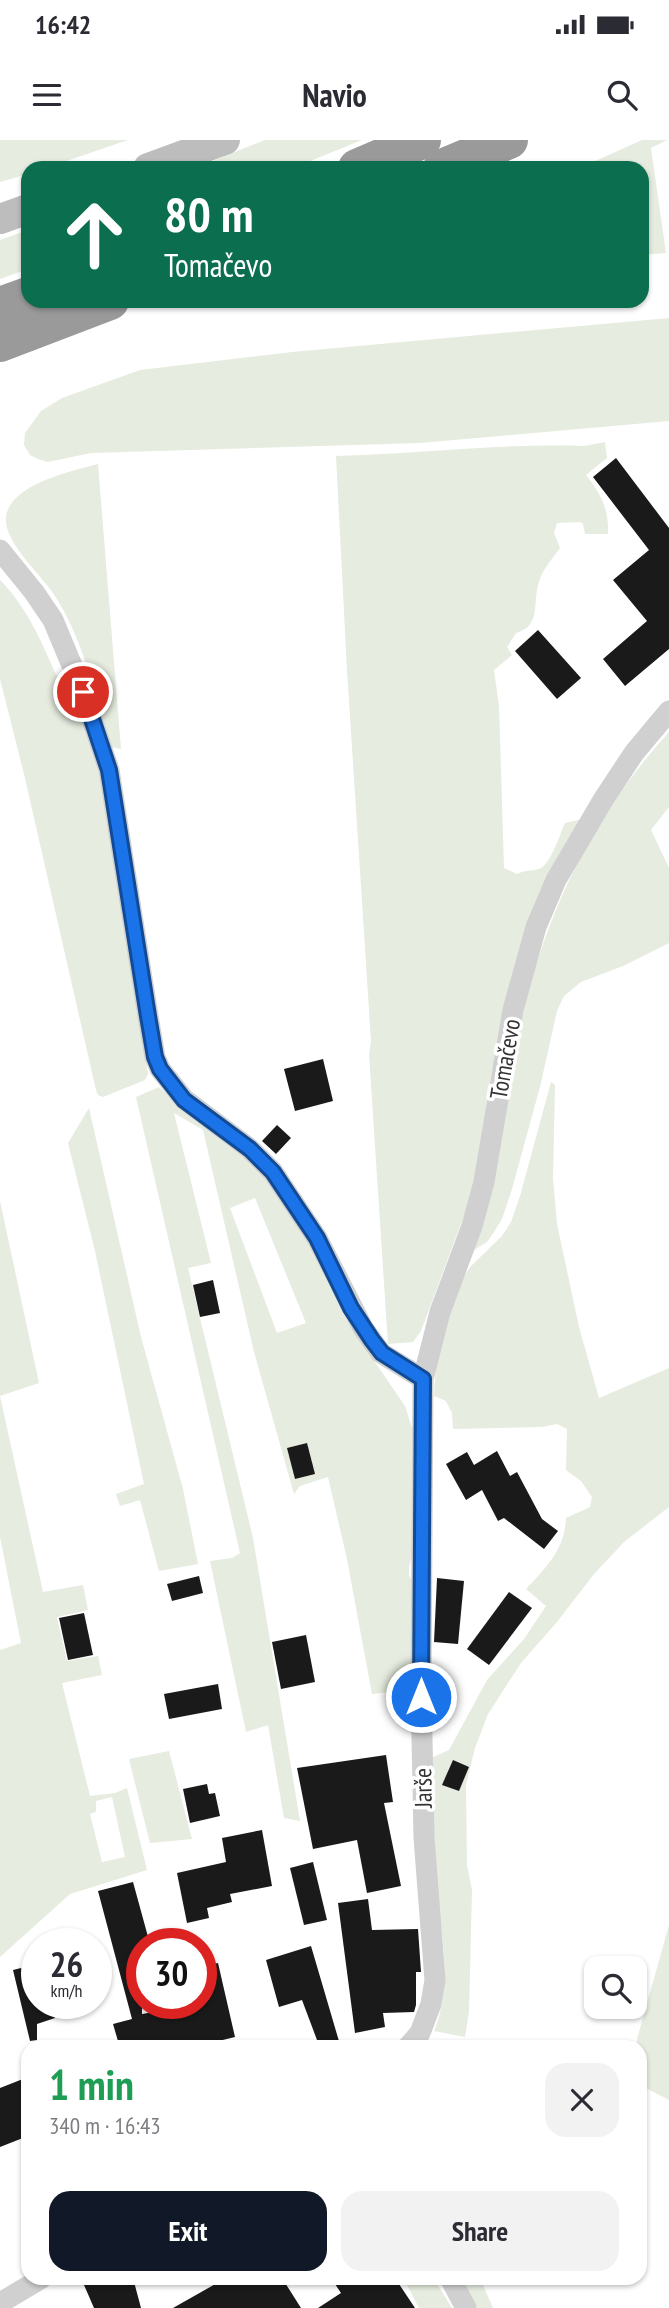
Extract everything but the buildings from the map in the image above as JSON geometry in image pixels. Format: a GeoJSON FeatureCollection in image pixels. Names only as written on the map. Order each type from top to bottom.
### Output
{"type":"FeatureCollection","features":[{"type":"Feature","properties":{"kind":"highway"},"geometry":{"type":"LineString","coordinates":[[373,161],[422,140]]}},
{"type":"Feature","properties":{"kind":"highway"},"geometry":{"type":"LineString","coordinates":[[459,161],[509,140]]}},
{"type":"Feature","properties":{"kind":"highway"},"geometry":{"type":"LineString","coordinates":[[0,306],[21,298]]}},
{"type":"Feature","properties":{"kind":"highway"},"geometry":{"type":"LineString","coordinates":[[0,343],[92,308]]}},
{"type":"Feature","properties":{"kind":"street"},"geometry":{"type":"LineString","coordinates":[[167,161],[225,140]]}},
{"type":"Feature","properties":{"kind":"street"},"geometry":{"type":"LineString","coordinates":[[0,219],[21,212]]}},
{"type":"Feature","properties":{"kind":"street"},"geometry":{"type":"LineString","coordinates":[[0,550],[29,585],[52,620],[83,692],[109,770],[148,1016],[155,1057],[160,1069],[184,1100],[250,1149],[273,1172],[317,1238],[351,1308],[375,1345],[382,1353],[423,1379]]}},
{"type":"Feature","properties":{"kind":"street","name":"Tomačevo"},"geometry":{"type":"LineString","coordinates":[[422,1437],[423,1379],[440,1312],[472,1226],[481,1193],[513,1010],[536,927],[556,880],[603,800],[634,753],[669,711]]}},
{"type":"Feature","properties":{"kind":"street","name":"Jarše"},"geometry":{"type":"LineString","coordinates":[[414,2040],[420,2034],[431,2004],[435,1980],[424,1838],[421,1697],[422,1437]]}},
{"type":"Feature","properties":{"kind":"street"},"geometry":{"type":"LineString","coordinates":[[0,2303],[30,2285]]}},
{"type":"Feature","properties":{"kind":"street"},"geometry":{"type":"LineString","coordinates":[[454,2285],[466,2308]]}},
{"type":"Feature","properties":{"kind":"shaded area"},"geometry":{"type":"Polygon","coordinates":[[[0,140],[128,140],[66,161],[21,161],[21,176],[0,182],[0,140]]]}},
{"type":"Feature","properties":{"kind":"shaded area"},"geometry":{"type":"Polygon","coordinates":[[[265,140],[362,140],[310,161],[212,161],[265,140]]]}},
{"type":"Feature","properties":{"kind":"shaded area"},"geometry":{"type":"Polygon","coordinates":[[[642,140],[667,140],[651,148],[666,253],[649,254],[649,161],[596,161],[642,140]]]}},
{"type":"Feature","properties":{"kind":"shaded area"},"geometry":{"type":"Polygon","coordinates":[[[21,232],[21,272],[0,279],[0,240],[21,232]]]}},
{"type":"Feature","properties":{"kind":"shaded area"},"geometry":{"type":"Polygon","coordinates":[[[669,318],[669,421],[420,443],[91,453],[48,462],[30,455],[24,445],[25,433],[41,411],[62,398],[140,370],[292,352],[669,318]]]}},
{"type":"Feature","properties":{"kind":"shaded area"},"geometry":{"type":"Polygon","coordinates":[[[605,442],[607,458],[586,475],[603,502],[608,534],[585,534],[580,522],[557,523],[554,533],[560,548],[540,578],[533,619],[524,630],[516,633],[507,647],[512,655],[494,670],[499,706],[504,868],[517,874],[543,867],[551,856],[565,823],[582,819],[510,988],[488,1091],[471,1197],[421,1331],[413,1342],[388,1344],[336,456],[522,446],[584,446],[605,442]]]}},
{"type":"Feature","properties":{"kind":"shaded area"},"geometry":{"type":"Polygon","coordinates":[[[98,464],[121,749],[112,747],[72,628],[53,593],[16,547],[10,536],[6,517],[18,496],[30,488],[59,475],[98,464]]]}},
{"type":"Feature","properties":{"kind":"shaded area"},"geometry":{"type":"Polygon","coordinates":[[[0,580],[25,613],[56,675],[62,678],[76,702],[99,769],[148,1074],[145,1080],[103,1097],[98,1095],[96,1090],[0,679],[0,580]]]}},
{"type":"Feature","properties":{"kind":"shaded area"},"geometry":{"type":"Polygon","coordinates":[[[669,732],[669,807],[651,830],[669,868],[669,943],[623,966],[581,982],[564,996],[557,1011],[540,1087],[502,1219],[487,1242],[474,1250],[496,1168],[520,1027],[542,946],[557,907],[595,833],[617,798],[669,732]]]}},
{"type":"Feature","properties":{"kind":"shaded area"},"geometry":{"type":"Polygon","coordinates":[[[551,1082],[555,1085],[553,1178],[557,1224],[579,1327],[599,1398],[669,1368],[669,1507],[624,1542],[594,1574],[521,1663],[488,1714],[475,1748],[466,1785],[467,1865],[472,1890],[469,2012],[465,2037],[434,2031],[443,1996],[444,1960],[433,1839],[431,1758],[449,1750],[487,1680],[524,1639],[546,1606],[526,1589],[558,1549],[566,1518],[590,1507],[592,1497],[581,1481],[566,1470],[567,1429],[557,1424],[542,1427],[453,1429],[452,1413],[446,1401],[434,1396],[436,1362],[455,1292],[470,1267],[502,1236],[511,1222],[551,1082]]]}},
{"type":"Feature","properties":{"kind":"shaded area"},"geometry":{"type":"Polygon","coordinates":[[[159,1087],[251,1157],[292,1212],[364,1346],[405,1406],[412,1428],[417,1475],[415,1547],[409,1576],[415,1585],[415,1683],[408,1690],[372,1694],[347,1559],[328,1477],[300,1486],[294,1494],[254,1352],[203,1130],[174,1113],[211,1263],[188,1268],[253,1538],[300,1821],[284,1818],[268,1725],[246,1732],[210,1561],[232,1558],[240,1553],[136,1097],[159,1087]],[[255,1198],[230,1208],[277,1333],[306,1323],[255,1198]]]}},
{"type":"Feature","properties":{"kind":"shaded area"},"geometry":{"type":"Polygon","coordinates":[[[89,1108],[141,1337],[183,1489],[198,1564],[159,1571],[140,1500],[120,1506],[116,1494],[144,1484],[95,1251],[68,1143],[89,1108]]]}},
{"type":"Feature","properties":{"kind":"shaded area"},"geometry":{"type":"Polygon","coordinates":[[[0,1201],[39,1383],[0,1396],[0,1201]]]}},
{"type":"Feature","properties":{"kind":"shaded area"},"geometry":{"type":"Polygon","coordinates":[[[0,1396],[43,1592],[83,1585],[88,1610],[57,1617],[67,1661],[98,1656],[102,1675],[62,1683],[90,1796],[115,1793],[127,1788],[147,1870],[70,1894],[32,1928],[21,1928],[21,1938],[0,1957],[0,1650],[21,1643],[0,1537],[0,1396]],[[112,1797],[96,1801],[96,1812],[90,1814],[102,1862],[125,1857],[112,1797]]]}},
{"type":"Feature","properties":{"kind":"shaded area"},"geometry":{"type":"Polygon","coordinates":[[[169,1751],[192,1839],[150,1843],[129,1759],[169,1751]]]}},
{"type":"Feature","properties":{"kind":"shaded area"},"geometry":{"type":"Polygon","coordinates":[[[669,1925],[669,2100],[647,2089],[647,2040],[637,2040],[643,2019],[647,2019],[647,2003],[669,1925]]]}},
{"type":"Feature","properties":{"kind":"shaded area"},"geometry":{"type":"Polygon","coordinates":[[[407,2285],[438,2285],[452,2308],[419,2308],[407,2285]]]}},
{"type":"Feature","properties":{"kind":"shaded area"},"geometry":{"type":"Polygon","coordinates":[[[483,2285],[493,2308],[471,2308],[460,2286],[483,2285]]]}},
{"type":"Feature","properties":{"kind":"route"},"geometry":{"type":"LineString","coordinates":[[83,692],[109,770],[148,1016],[155,1057],[160,1069],[184,1100],[250,1149],[273,1172],[317,1238],[363,1328],[382,1353],[423,1379],[421,1697]]}}]}
